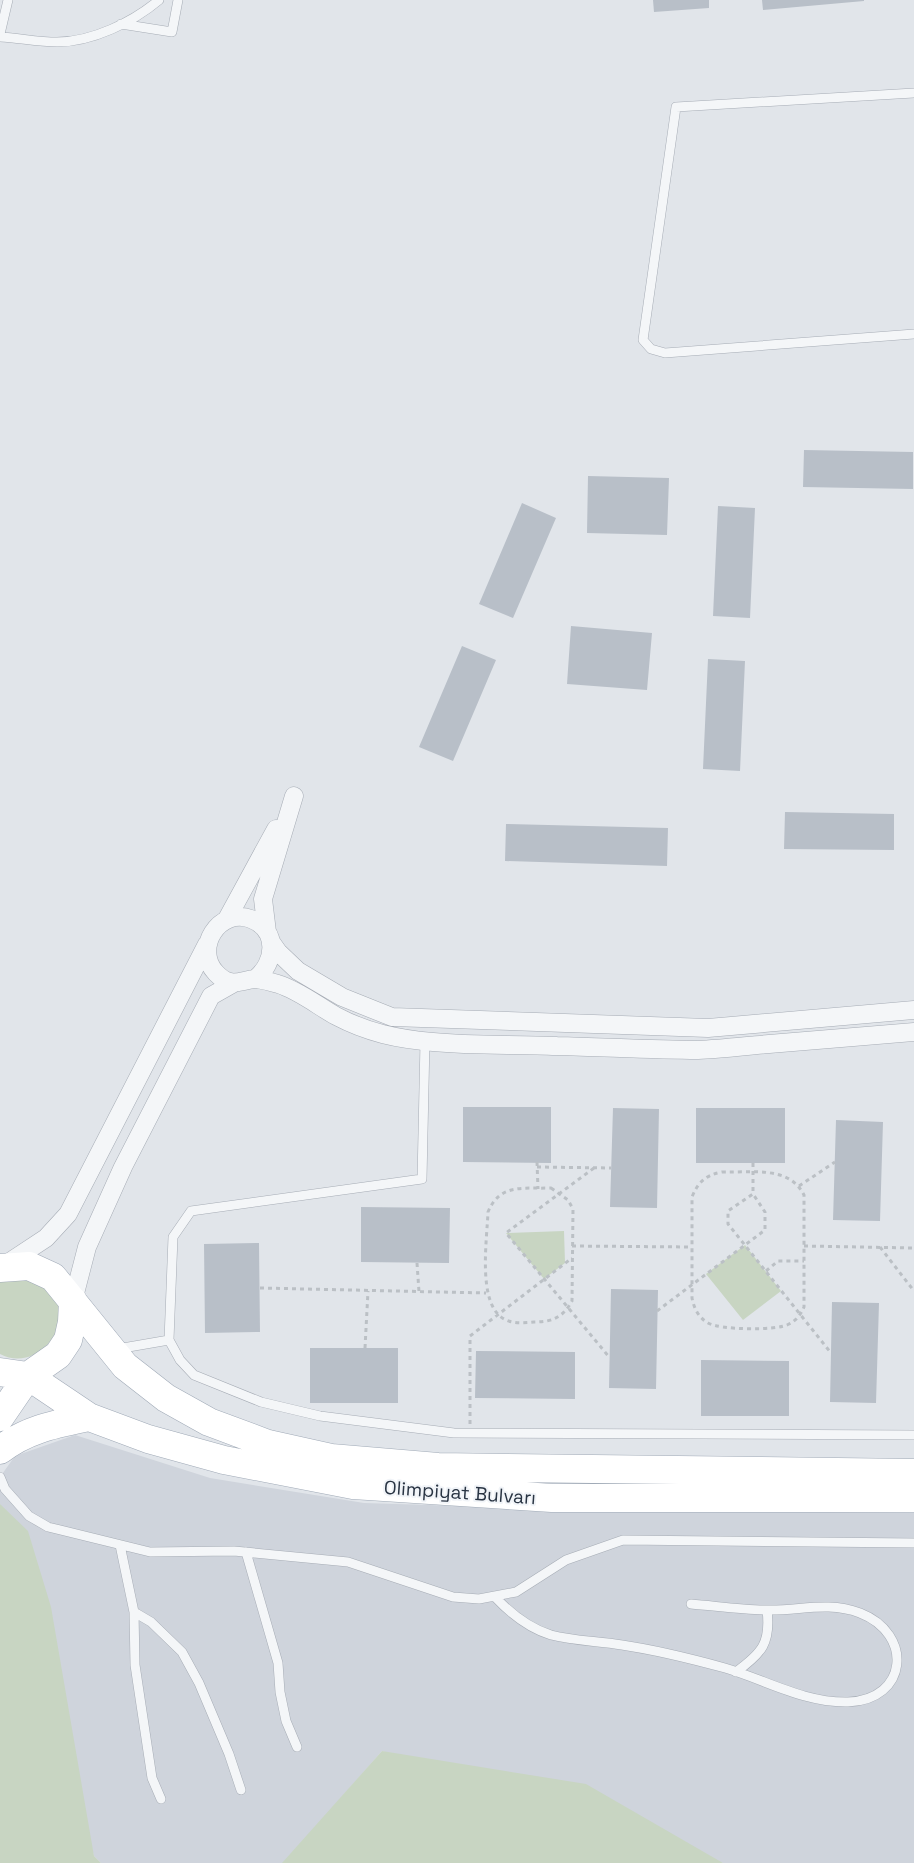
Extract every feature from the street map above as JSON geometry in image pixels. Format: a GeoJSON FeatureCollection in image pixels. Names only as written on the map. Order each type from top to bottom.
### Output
{"type":"FeatureCollection","features":[{"type":"Feature","properties":{"kind":"main road","name":"Olimpiyat Bulvarı"},"geometry":{"type":"LineString","coordinates":[[0,1268],[29,1266],[42,1270],[53,1277],[125,1366],[166,1398],[209,1422],[268,1444],[331,1458],[438,1467],[914,1473]]}},
{"type":"Feature","properties":{"kind":"main road"},"geometry":{"type":"LineString","coordinates":[[0,1417],[28,1376],[58,1356],[68,1340],[72,1322],[73,1301]]}},
{"type":"Feature","properties":{"kind":"main road"},"geometry":{"type":"LineString","coordinates":[[0,1372],[28,1376]]}},
{"type":"Feature","properties":{"kind":"main road","name":"Olimpiyat Bulvarı"},"geometry":{"type":"LineString","coordinates":[[28,1376],[89,1418],[148,1439],[224,1460],[353,1485],[552,1498],[914,1498]]}},
{"type":"Feature","properties":{"kind":"main road"},"geometry":{"type":"LineString","coordinates":[[0,1450],[12,1440],[44,1426],[89,1418]]}},
{"type":"Feature","properties":{"kind":"street"},"geometry":{"type":"LineString","coordinates":[[207,944],[207,955],[210,965],[225,980],[234,983],[245,983],[255,979],[264,972],[270,963],[269,937],[262,899],[294,796],[227,920]]}},
{"type":"Feature","properties":{"kind":"street"},"geometry":{"type":"LineString","coordinates":[[0,1268],[46,1238],[68,1214],[210,935],[217,926],[227,920],[238,917],[250,919],[260,924],[278,952],[298,971],[342,997],[392,1017],[708,1028],[914,1010]]}},
{"type":"Feature","properties":{"kind":"street"},"geometry":{"type":"LineString","coordinates":[[255,979],[281,985],[340,1018],[388,1037],[425,1041],[699,1050],[914,1032]]}},
{"type":"Feature","properties":{"kind":"street"},"geometry":{"type":"LineString","coordinates":[[73,1301],[87,1247],[123,1167],[211,996],[234,983]]}},
{"type":"Feature","properties":{"kind":"lane"},"geometry":{"type":"LineString","coordinates":[[8,0],[0,35],[59,42],[87,37],[121,24],[147,10],[159,0]]}},
{"type":"Feature","properties":{"kind":"lane"},"geometry":{"type":"LineString","coordinates":[[121,24],[172,32],[178,0]]}},
{"type":"Feature","properties":{"kind":"lane"},"geometry":{"type":"LineString","coordinates":[[914,92],[676,107],[643,340],[651,349],[666,354],[914,334]]}},
{"type":"Feature","properties":{"kind":"lane"},"geometry":{"type":"LineString","coordinates":[[425,1041],[422,1179],[191,1211],[173,1236],[169,1340],[180,1360],[194,1375],[261,1402],[320,1416],[470,1432],[914,1435]]}},
{"type":"Feature","properties":{"kind":"lane"},"geometry":{"type":"LineString","coordinates":[[112,1350],[169,1340]]}},
{"type":"Feature","properties":{"kind":"lane"},"geometry":{"type":"LineString","coordinates":[[0,1477],[5,1488],[29,1516],[48,1527],[150,1552],[246,1552],[348,1562],[453,1598],[479,1599],[516,1592],[566,1560],[623,1540],[914,1543]]}},
{"type":"Feature","properties":{"kind":"lane"},"geometry":{"type":"LineString","coordinates":[[120,1545],[134,1612],[135,1665],[152,1778],[161,1799]]}},
{"type":"Feature","properties":{"kind":"lane"},"geometry":{"type":"LineString","coordinates":[[246,1552],[278,1663],[280,1692],[286,1720],[297,1747]]}},
{"type":"Feature","properties":{"kind":"lane"},"geometry":{"type":"LineString","coordinates":[[495,1597],[514,1616],[550,1635],[622,1645],[736,1672],[808,1698],[849,1702],[873,1696],[888,1684],[895,1675],[899,1662],[893,1639],[883,1628],[861,1614],[827,1606],[767,1610],[691,1604]]}},
{"type":"Feature","properties":{"kind":"lane"},"geometry":{"type":"LineString","coordinates":[[736,1672],[754,1659],[763,1648],[769,1628],[767,1610]]}},
{"type":"Feature","properties":{"kind":"lane"},"geometry":{"type":"LineString","coordinates":[[134,1612],[151,1622],[182,1652],[200,1683],[229,1754],[241,1790]]}},
{"type":"Feature","properties":{"kind":"path"},"geometry":{"type":"LineString","coordinates":[[536,1162],[538,1189]]}},
{"type":"Feature","properties":{"kind":"path"},"geometry":{"type":"LineString","coordinates":[[799,1186],[835,1162]]}},
{"type":"Feature","properties":{"kind":"path"},"geometry":{"type":"LineString","coordinates":[[657,1311],[765,1230],[765,1212],[753,1194],[753,1163]]}},
{"type":"Feature","properties":{"kind":"path"},"geometry":{"type":"LineString","coordinates":[[537,1168],[611,1168]]}},
{"type":"Feature","properties":{"kind":"path"},"geometry":{"type":"LineString","coordinates":[[594,1168],[506,1233],[610,1358]]}},
{"type":"Feature","properties":{"kind":"path"},"geometry":{"type":"LineString","coordinates":[[722,1172],[753,1173],[782,1174],[799,1186],[804,1195],[804,1307],[791,1324],[780,1328],[720,1327],[709,1324],[697,1313],[692,1298],[692,1196],[696,1187],[712,1174],[722,1172]]}},
{"type":"Feature","properties":{"kind":"path"},"geometry":{"type":"LineString","coordinates":[[551,1188],[561,1193],[573,1209],[572,1301],[558,1318],[548,1322],[515,1323],[498,1314],[490,1304],[487,1293],[488,1212],[492,1203],[508,1190],[538,1189],[551,1188]]}},
{"type":"Feature","properties":{"kind":"path"},"geometry":{"type":"LineString","coordinates":[[753,1194],[728,1211],[728,1224],[831,1353]]}},
{"type":"Feature","properties":{"kind":"path"},"geometry":{"type":"LineString","coordinates":[[572,1246],[692,1247]]}},
{"type":"Feature","properties":{"kind":"path"},"geometry":{"type":"LineString","coordinates":[[804,1246],[914,1248]]}},
{"type":"Feature","properties":{"kind":"path"},"geometry":{"type":"LineString","coordinates":[[879,1247],[914,1291]]}},
{"type":"Feature","properties":{"kind":"path"},"geometry":{"type":"LineString","coordinates":[[470,1432],[470,1336],[572,1257]]}},
{"type":"Feature","properties":{"kind":"path"},"geometry":{"type":"LineString","coordinates":[[766,1272],[778,1261],[804,1261]]}},
{"type":"Feature","properties":{"kind":"path"},"geometry":{"type":"LineString","coordinates":[[417,1263],[418,1292]]}},
{"type":"Feature","properties":{"kind":"path"},"geometry":{"type":"LineString","coordinates":[[260,1288],[487,1293]]}},
{"type":"Feature","properties":{"kind":"path"},"geometry":{"type":"LineString","coordinates":[[365,1348],[368,1291]]}},
{"type":"Feature","properties":{"kind":"shaded area"},"geometry":{"type":"Polygon","coordinates":[[[75,1435],[210,1478],[364,1503],[560,1509],[914,1513],[914,1863],[723,1863],[382,1751],[284,1863],[101,1863],[94,1856],[0,1504],[0,1477],[15,1456],[75,1435]]]}},
{"type":"Feature","properties":{"kind":"green space"},"geometry":{"type":"Polygon","coordinates":[[[564,1231],[565,1263],[544,1279],[506,1233],[564,1231]]]}},
{"type":"Feature","properties":{"kind":"green space"},"geometry":{"type":"Polygon","coordinates":[[[745,1245],[781,1291],[743,1320],[706,1274],[745,1245]]]}},
{"type":"Feature","properties":{"kind":"green space"},"geometry":{"type":"Polygon","coordinates":[[[24,1276],[48,1289],[57,1301],[60,1314],[58,1328],[51,1340],[41,1350],[29,1357],[15,1358],[0,1354],[0,1280],[24,1276]]]}},
{"type":"Feature","properties":{"kind":"green space"},"geometry":{"type":"Polygon","coordinates":[[[0,1504],[28,1531],[51,1607],[94,1856],[101,1863],[0,1863],[0,1504]]]}},
{"type":"Feature","properties":{"kind":"green space"},"geometry":{"type":"Polygon","coordinates":[[[382,1751],[586,1784],[723,1863],[282,1863],[382,1751]]]}},
{"type":"Feature","properties":{"kind":"building"},"geometry":{"type":"Polygon","coordinates":[[[653,0],[709,0],[709,8],[654,12],[653,0]]]}},
{"type":"Feature","properties":{"kind":"building"},"geometry":{"type":"Polygon","coordinates":[[[762,0],[864,0],[864,1],[763,10],[762,0]]]}},
{"type":"Feature","properties":{"kind":"building"},"geometry":{"type":"Polygon","coordinates":[[[804,450],[913,452],[913,489],[803,487],[804,450]]]}},
{"type":"Feature","properties":{"kind":"building"},"geometry":{"type":"Polygon","coordinates":[[[588,476],[669,478],[667,535],[587,533],[588,476]]]}},
{"type":"Feature","properties":{"kind":"building"},"geometry":{"type":"Polygon","coordinates":[[[522,503],[556,518],[513,618],[479,604],[522,503]]]}},
{"type":"Feature","properties":{"kind":"building"},"geometry":{"type":"Polygon","coordinates":[[[718,506],[755,508],[750,618],[713,616],[718,506]]]}},
{"type":"Feature","properties":{"kind":"building"},"geometry":{"type":"Polygon","coordinates":[[[571,626],[652,633],[647,690],[567,684],[571,626]]]}},
{"type":"Feature","properties":{"kind":"building"},"geometry":{"type":"Polygon","coordinates":[[[462,646],[496,660],[453,761],[419,747],[462,646]]]}},
{"type":"Feature","properties":{"kind":"building"},"geometry":{"type":"Polygon","coordinates":[[[708,659],[745,661],[740,771],[703,769],[708,659]]]}},
{"type":"Feature","properties":{"kind":"building"},"geometry":{"type":"Polygon","coordinates":[[[785,812],[894,814],[894,850],[784,849],[785,812]]]}},
{"type":"Feature","properties":{"kind":"building"},"geometry":{"type":"Polygon","coordinates":[[[506,824],[668,828],[667,866],[505,861],[506,824]]]}},
{"type":"Feature","properties":{"kind":"building"},"geometry":{"type":"Polygon","coordinates":[[[463,1107],[551,1107],[551,1163],[463,1162],[463,1107]]]}},
{"type":"Feature","properties":{"kind":"building"},"geometry":{"type":"Polygon","coordinates":[[[613,1108],[659,1109],[657,1208],[610,1207],[613,1108]]]}},
{"type":"Feature","properties":{"kind":"building"},"geometry":{"type":"Polygon","coordinates":[[[696,1108],[785,1108],[785,1163],[696,1163],[696,1108]]]}},
{"type":"Feature","properties":{"kind":"building"},"geometry":{"type":"Polygon","coordinates":[[[836,1120],[883,1122],[880,1221],[833,1220],[836,1120]]]}},
{"type":"Feature","properties":{"kind":"building"},"geometry":{"type":"Polygon","coordinates":[[[361,1207],[450,1208],[449,1263],[361,1262],[361,1207]]]}},
{"type":"Feature","properties":{"kind":"building"},"geometry":{"type":"Polygon","coordinates":[[[259,1243],[260,1332],[205,1333],[204,1244],[259,1243]]]}},
{"type":"Feature","properties":{"kind":"building"},"geometry":{"type":"Polygon","coordinates":[[[611,1289],[658,1290],[656,1389],[609,1388],[611,1289]]]}},
{"type":"Feature","properties":{"kind":"building"},"geometry":{"type":"Polygon","coordinates":[[[832,1302],[879,1303],[876,1403],[830,1402],[832,1302]]]}},
{"type":"Feature","properties":{"kind":"building"},"geometry":{"type":"Polygon","coordinates":[[[310,1348],[398,1348],[398,1403],[310,1403],[310,1348]]]}},
{"type":"Feature","properties":{"kind":"building"},"geometry":{"type":"Polygon","coordinates":[[[476,1351],[575,1352],[575,1399],[475,1398],[476,1351]]]}},
{"type":"Feature","properties":{"kind":"building"},"geometry":{"type":"Polygon","coordinates":[[[701,1360],[789,1361],[789,1416],[701,1416],[701,1360]]]}}]}
